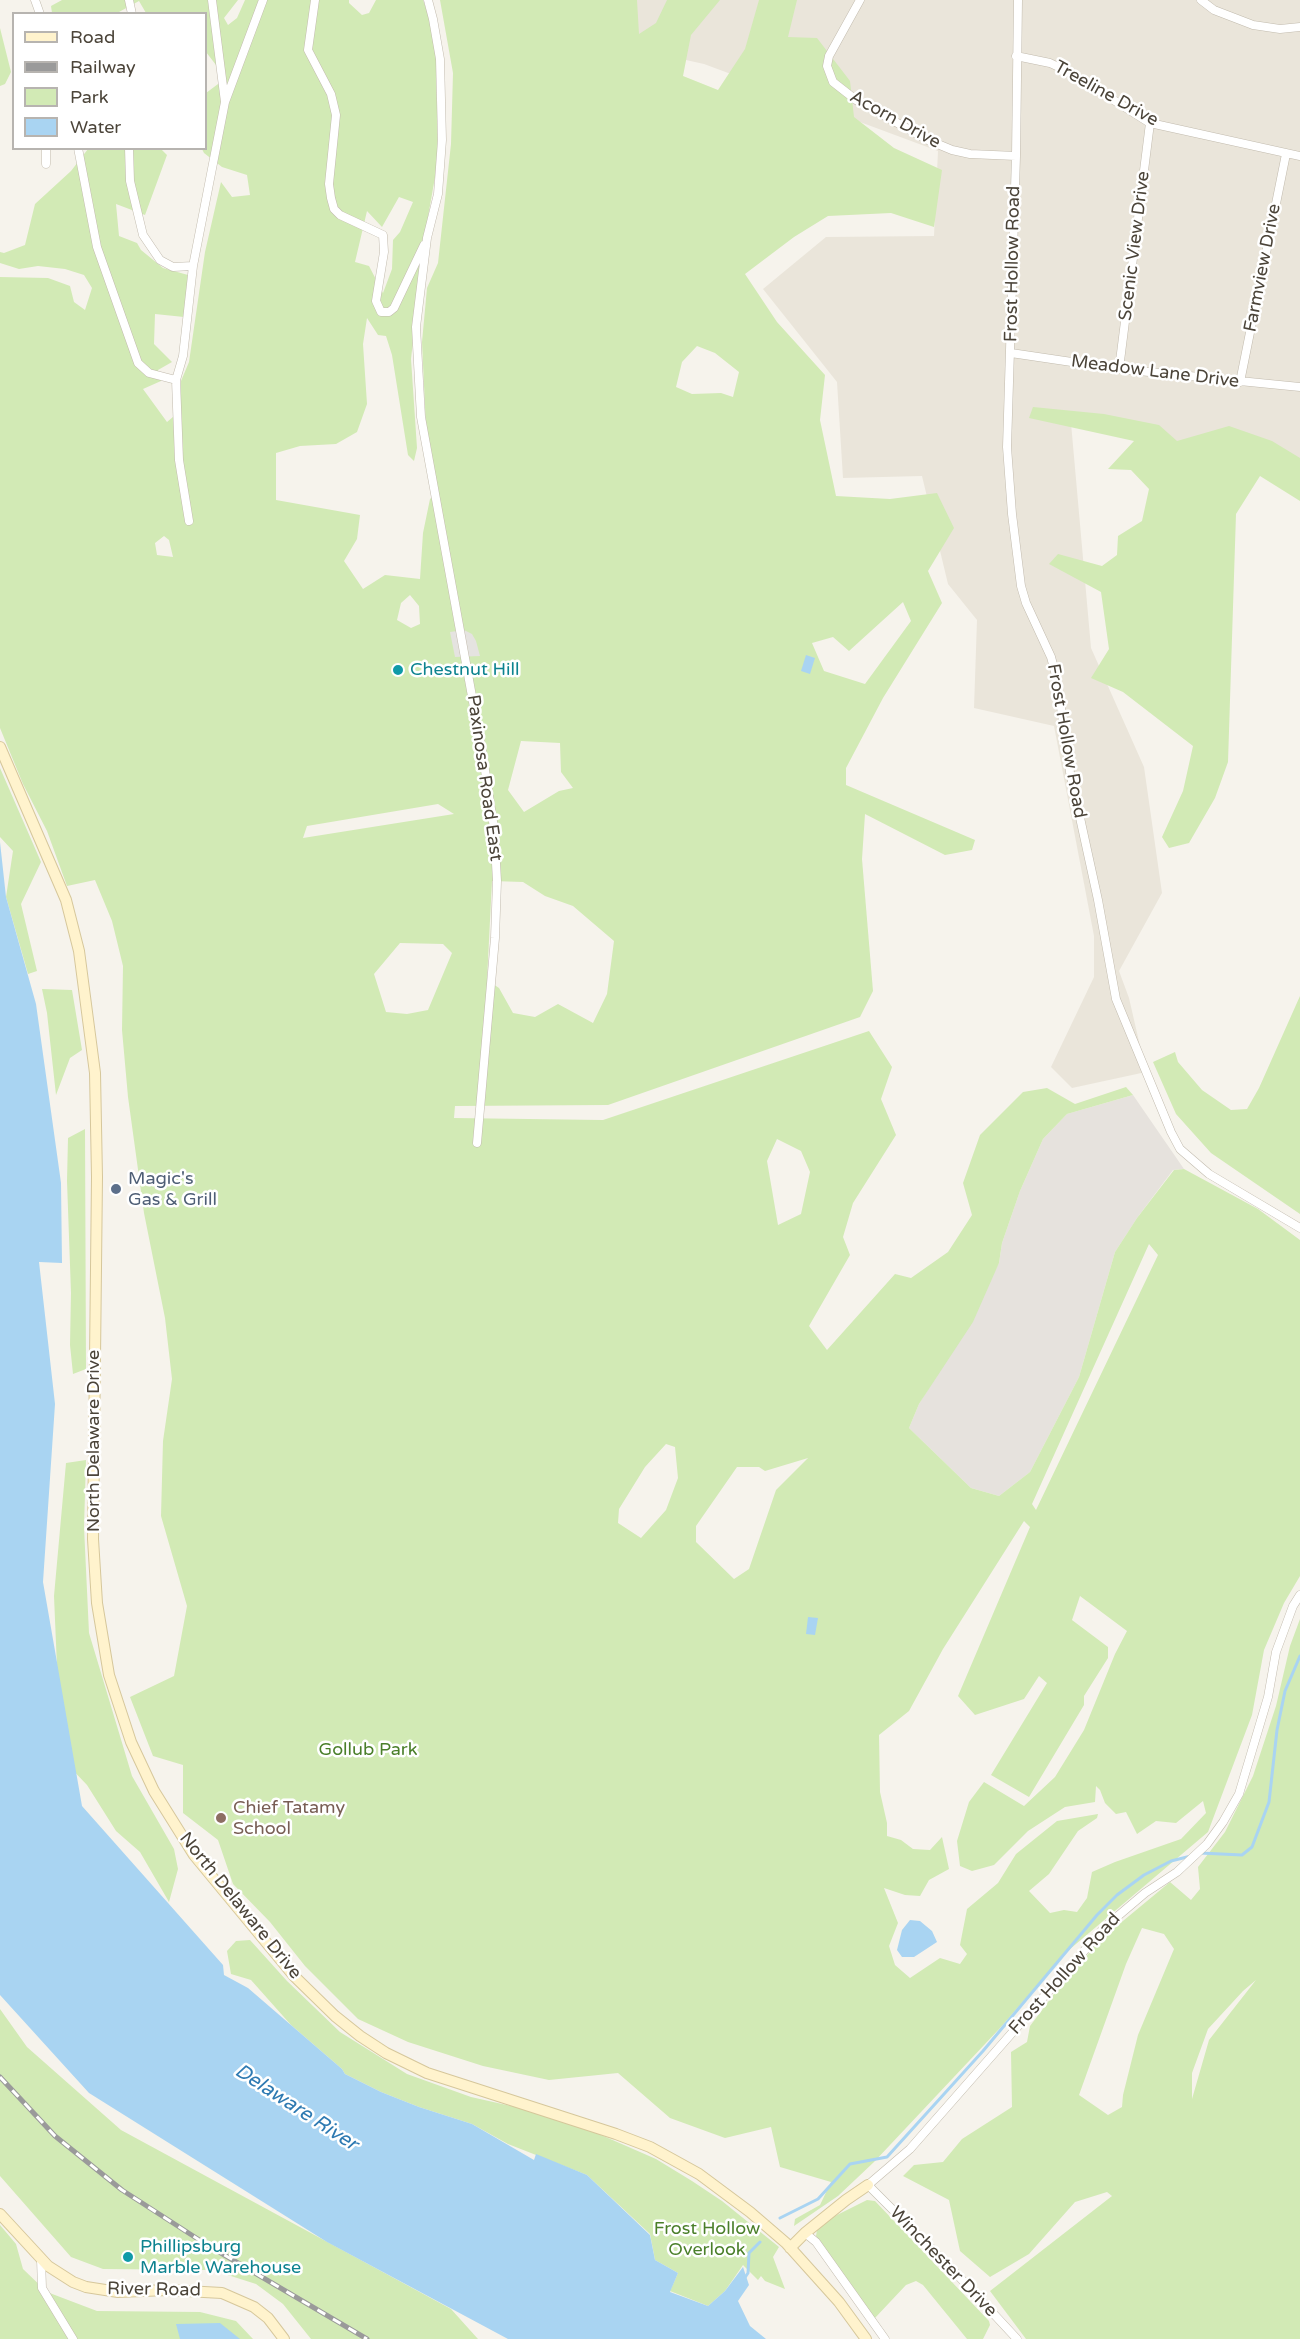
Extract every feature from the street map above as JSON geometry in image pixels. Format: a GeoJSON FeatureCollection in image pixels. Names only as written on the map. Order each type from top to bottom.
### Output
{"type":"FeatureCollection","features":[{"type":"Feature","properties":{"kind":"main road","name":"North Delaware Drive"},"geometry":{"type":"LineString","coordinates":[[0,747],[66,900],[79,951],[95,1073],[97,1189],[93,1539],[97,1603],[109,1675],[131,1742],[154,1791],[194,1855],[294,1976],[335,2016],[360,2036],[386,2053],[427,2073],[579,2120],[650,2147],[699,2174],[725,2192],[790,2248],[838,2302],[866,2339]]}},
{"type":"Feature","properties":{"kind":"main road","name":"Frost Hollow Road"},"geometry":{"type":"LineString","coordinates":[[790,2248],[805,2232],[868,2186]]}},
{"type":"Feature","properties":{"kind":"main road","name":"River Road"},"geometry":{"type":"LineString","coordinates":[[0,2214],[41,2259],[73,2282],[100,2290],[118,2292],[201,2290],[222,2294],[254,2307],[268,2318],[284,2339]]}},
{"type":"Feature","properties":{"kind":"street"},"geometry":{"type":"LineString","coordinates":[[212,0],[225,102]]}},
{"type":"Feature","properties":{"kind":"street"},"geometry":{"type":"LineString","coordinates":[[189,522],[179,460],[176,380],[183,356],[193,266],[225,102],[262,0]]}},
{"type":"Feature","properties":{"kind":"street","name":"Paxinosa Road East"},"geometry":{"type":"LineString","coordinates":[[315,0],[308,50],[331,94],[336,115],[329,184],[331,198],[334,209],[340,215],[383,235],[384,252],[376,301],[381,312],[389,312],[394,308],[427,238]]}},
{"type":"Feature","properties":{"kind":"street","name":"Paxinosa Road East"},"geometry":{"type":"LineString","coordinates":[[428,0],[437,34],[442,92],[442,140],[438,194],[427,238],[416,327],[421,417],[479,729],[494,836],[497,881],[495,938],[477,1143]]}},
{"type":"Feature","properties":{"kind":"street","name":"Acorn Drive"},"geometry":{"type":"LineString","coordinates":[[860,0],[829,56],[827,66],[833,82],[856,100],[952,150],[970,154],[1016,156]]}},
{"type":"Feature","properties":{"kind":"street","name":"Frost Hollow Road"},"geometry":{"type":"LineString","coordinates":[[1018,0],[1016,156],[1007,447],[1021,586],[1026,603],[1051,657],[1057,679],[1070,772],[1098,900],[1116,999],[1171,1132],[1180,1149],[1195,1163],[1225,1185],[1300,1228]]}},
{"type":"Feature","properties":{"kind":"street"},"geometry":{"type":"LineString","coordinates":[[1201,0],[1214,10],[1253,25],[1280,29],[1300,27]]}},
{"type":"Feature","properties":{"kind":"street","name":"Treeline Drive"},"geometry":{"type":"LineString","coordinates":[[1016,56],[1050,63],[1069,72],[1150,123],[1300,156]]}},
{"type":"Feature","properties":{"kind":"street","name":"Scenic View Drive"},"geometry":{"type":"LineString","coordinates":[[1119,369],[1150,123]]}},
{"type":"Feature","properties":{"kind":"street"},"geometry":{"type":"LineString","coordinates":[[46,150],[46,164]]}},
{"type":"Feature","properties":{"kind":"street"},"geometry":{"type":"LineString","coordinates":[[78,150],[97,247],[138,363],[149,373],[176,380]]}},
{"type":"Feature","properties":{"kind":"street"},"geometry":{"type":"LineString","coordinates":[[129,150],[130,181],[143,235],[160,260],[173,267],[193,266]]}},
{"type":"Feature","properties":{"kind":"street","name":"Farmview Drive"},"geometry":{"type":"LineString","coordinates":[[1240,382],[1286,154]]}},
{"type":"Feature","properties":{"kind":"street","name":"Meadow Lane Drive"},"geometry":{"type":"LineString","coordinates":[[1011,353],[1119,369],[1300,387]]}},
{"type":"Feature","properties":{"kind":"street","name":"Frost Hollow Road"},"geometry":{"type":"LineString","coordinates":[[868,2186],[910,2149],[1105,1927],[1144,1893],[1190,1862],[1207,1844],[1239,1794],[1268,1697],[1276,1652],[1293,1606],[1300,1595]]}},
{"type":"Feature","properties":{"kind":"street","name":"Winchester Drive"},"geometry":{"type":"LineString","coordinates":[[868,2186],[951,2268],[1017,2339]]}},
{"type":"Feature","properties":{"kind":"street"},"geometry":{"type":"LineString","coordinates":[[805,2232],[816,2242],[885,2339]]}},
{"type":"Feature","properties":{"kind":"street"},"geometry":{"type":"LineString","coordinates":[[41,2259],[42,2288],[73,2339]]}},
{"type":"Feature","properties":{"kind":"shaded area"},"geometry":{"type":"Polygon","coordinates":[[[629,0],[1300,0],[1300,482],[1071,423],[1091,648],[1144,767],[1162,893],[1119,971],[1129,998],[1146,1072],[1072,1088],[1051,1067],[1094,977],[1094,936],[1054,726],[974,708],[977,620],[948,584],[922,476],[843,478],[837,382],[763,289],[826,237],[934,236],[938,151],[704,64],[650,52],[618,12],[629,0]]]}},
{"type":"Feature","properties":{"kind":"shaded area"},"geometry":{"type":"Polygon","coordinates":[[[464,630],[472,634],[480,656],[455,657],[450,632],[464,630]]]}},
{"type":"Feature","properties":{"kind":"shaded area"},"geometry":{"type":"Polygon","coordinates":[[[1133,1095],[1184,1169],[1173,1170],[1115,1252],[1079,1377],[1030,1472],[999,1496],[971,1488],[909,1428],[919,1404],[999,1263],[1002,1243],[1020,1191],[1043,1139],[1067,1114],[1133,1095]]]}},
{"type":"Feature","properties":{"kind":"green space","name":"Gollub Park"},"geometry":{"type":"Polygon","coordinates":[[[62,0],[238,0],[224,18],[228,25],[237,18],[245,0],[349,0],[349,3],[362,15],[369,13],[376,0],[423,0],[432,24],[436,55],[438,160],[425,234],[411,359],[417,448],[414,461],[408,455],[392,355],[386,336],[378,335],[367,318],[363,344],[367,404],[357,432],[336,444],[300,446],[276,453],[276,500],[360,515],[357,539],[344,561],[363,589],[385,575],[420,579],[423,533],[430,499],[438,492],[426,429],[422,342],[427,288],[438,263],[451,144],[453,73],[440,0],[637,0],[639,34],[656,23],[667,0],[720,0],[691,35],[683,76],[718,90],[745,49],[759,0],[797,0],[788,37],[817,38],[850,81],[854,117],[894,148],[942,170],[934,227],[891,213],[828,216],[794,237],[745,274],[777,322],[825,375],[820,420],[836,496],[890,499],[937,493],[954,528],[928,571],[942,603],[883,698],[846,768],[846,785],[975,840],[972,850],[945,855],[865,814],[862,859],[873,991],[860,1017],[608,1105],[455,1106],[454,1118],[603,1120],[869,1031],[892,1067],[881,1099],[896,1135],[853,1203],[843,1237],[850,1255],[809,1326],[827,1350],[895,1274],[911,1278],[948,1252],[972,1215],[963,1183],[980,1135],[1023,1092],[1047,1088],[1075,1104],[1126,1087],[1133,1095],[1067,1114],[1043,1139],[1020,1191],[1002,1243],[999,1263],[973,1322],[919,1404],[909,1428],[971,1488],[999,1496],[1030,1472],[1079,1377],[1115,1252],[1137,1218],[1174,1170],[1184,1169],[1258,1209],[1300,1240],[1300,1576],[1284,1603],[1264,1650],[1252,1715],[1208,1832],[1063,1955],[1001,2027],[874,2162],[838,2196],[794,2226],[795,2219],[820,2205],[831,2182],[780,2167],[771,2127],[725,2138],[670,2118],[618,2073],[549,2080],[483,2066],[408,2042],[358,2019],[305,1966],[270,1922],[233,1884],[218,1840],[183,1813],[183,1765],[153,1756],[130,1697],[174,1676],[187,1606],[161,1516],[163,1441],[172,1379],[165,1318],[144,1213],[128,1097],[122,1030],[123,966],[112,921],[95,880],[67,886],[47,831],[23,784],[0,728],[0,277],[48,278],[70,286],[74,302],[85,310],[92,288],[84,275],[65,269],[38,266],[19,269],[0,263],[0,252],[4,253],[25,245],[35,204],[71,171],[87,150],[162,150],[167,155],[145,215],[116,204],[119,236],[137,243],[141,250],[163,268],[188,275],[184,317],[155,314],[154,344],[172,362],[158,370],[161,381],[143,389],[167,422],[180,411],[181,381],[189,362],[205,252],[221,182],[232,197],[250,195],[247,175],[222,167],[202,150],[207,150],[207,92],[226,78],[207,53],[207,12],[145,12],[139,1],[119,12],[52,12],[51,6],[62,0]],[[399,197],[382,227],[367,211],[355,262],[369,266],[383,293],[392,269],[393,240],[400,232],[413,202],[399,197]],[[697,346],[682,362],[676,387],[692,394],[721,393],[733,397],[739,372],[715,353],[697,346]],[[164,536],[155,543],[157,555],[173,557],[169,540],[164,536]],[[410,595],[401,603],[397,620],[411,628],[420,624],[419,606],[410,595]],[[903,602],[849,651],[833,637],[812,643],[824,671],[865,684],[911,621],[903,602]],[[521,741],[508,790],[524,812],[559,791],[573,788],[561,772],[560,743],[521,741]],[[438,804],[307,826],[303,838],[454,814],[438,804]],[[492,881],[487,980],[499,988],[513,1013],[535,1017],[558,1004],[593,1023],[607,994],[614,941],[573,906],[545,896],[523,882],[492,881]],[[400,943],[374,974],[386,1012],[407,1014],[428,1010],[452,953],[443,944],[400,943]],[[777,1139],[767,1161],[778,1225],[801,1214],[810,1172],[801,1151],[777,1139]],[[1149,1244],[1032,1504],[1036,1510],[1158,1255],[1149,1244]],[[666,1444],[645,1467],[619,1509],[618,1523],[641,1538],[666,1510],[678,1478],[675,1447],[666,1444]],[[808,1458],[765,1471],[759,1467],[737,1467],[696,1526],[696,1542],[734,1579],[749,1569],[776,1490],[808,1458]],[[1024,1521],[943,1649],[909,1711],[879,1735],[880,1792],[887,1823],[887,1836],[901,1840],[913,1849],[930,1850],[942,1837],[949,1869],[929,1880],[920,1896],[905,1895],[884,1888],[898,1923],[889,1946],[895,1965],[910,1978],[940,1958],[960,1964],[967,1954],[960,1945],[967,1909],[998,1883],[1016,1854],[1057,1821],[1098,1814],[1097,1818],[1078,1831],[1049,1874],[1029,1891],[1050,1913],[1064,1910],[1077,1912],[1087,1898],[1092,1872],[1181,1839],[1206,1813],[1203,1801],[1176,1823],[1156,1821],[1137,1834],[1126,1812],[1116,1814],[1105,1803],[1096,1786],[1095,1802],[1065,1807],[1028,1831],[994,1865],[972,1871],[960,1866],[957,1841],[969,1802],[984,1782],[1024,1806],[1055,1777],[1084,1730],[1115,1654],[1127,1631],[1080,1596],[1072,1620],[1108,1647],[1108,1658],[1084,1696],[1084,1705],[1029,1797],[991,1775],[1047,1683],[1039,1676],[1024,1699],[975,1715],[958,1696],[1030,1527],[1024,1521]]]}},
{"type":"Feature","properties":{"kind":"green space"},"geometry":{"type":"Polygon","coordinates":[[[0,28],[11,72],[5,84],[0,86],[0,28]]]}},
{"type":"Feature","properties":{"kind":"green space"},"geometry":{"type":"Polygon","coordinates":[[[1033,407],[1104,414],[1159,425],[1177,441],[1229,426],[1272,441],[1300,458],[1300,501],[1260,476],[1236,514],[1228,762],[1215,798],[1189,843],[1169,848],[1162,837],[1183,791],[1193,746],[1123,692],[1091,678],[1109,649],[1101,592],[1049,564],[1058,554],[1102,566],[1117,555],[1118,536],[1142,521],[1149,489],[1131,470],[1108,469],[1134,441],[1029,418],[1033,407]]]}},
{"type":"Feature","properties":{"kind":"green space"},"geometry":{"type":"Polygon","coordinates":[[[0,768],[41,862],[21,904],[37,971],[28,974],[6,897],[13,851],[0,837],[0,768]]]}},
{"type":"Feature","properties":{"kind":"green space"},"geometry":{"type":"Polygon","coordinates":[[[42,989],[72,990],[82,1050],[70,1058],[56,1095],[47,1013],[42,989]]]}},
{"type":"Feature","properties":{"kind":"green space"},"geometry":{"type":"Polygon","coordinates":[[[1300,996],[1300,1214],[1211,1153],[1176,1114],[1153,1062],[1175,1052],[1178,1062],[1202,1090],[1231,1110],[1247,1109],[1259,1088],[1300,996]]]}},
{"type":"Feature","properties":{"kind":"green space"},"geometry":{"type":"Polygon","coordinates":[[[85,1129],[86,1369],[73,1374],[70,1345],[68,1138],[85,1129]]]}},
{"type":"Feature","properties":{"kind":"green space"},"geometry":{"type":"Polygon","coordinates":[[[86,1460],[84,1527],[89,1633],[132,1776],[174,1849],[178,1869],[169,1902],[140,1852],[116,1831],[87,1785],[66,1763],[59,1714],[54,1596],[66,1463],[86,1460]]]}},
{"type":"Feature","properties":{"kind":"green space"},"geometry":{"type":"Polygon","coordinates":[[[1300,1619],[1300,2339],[1026,2339],[990,2291],[1112,2196],[1107,2192],[1075,2202],[1029,2254],[990,2277],[960,2251],[949,2200],[903,2176],[914,2165],[943,2162],[962,2139],[1012,2107],[1011,2052],[1027,2042],[1030,2026],[1100,1940],[1170,1882],[1191,1900],[1200,1889],[1198,1867],[1225,1832],[1253,1776],[1276,1706],[1290,1646],[1300,1619]],[[1142,1928],[1126,1964],[1079,2095],[1108,2115],[1122,2107],[1138,2035],[1174,1949],[1164,1934],[1142,1928]],[[1256,1980],[1208,2029],[1192,2073],[1192,2099],[1209,2040],[1256,1980]]]}},
{"type":"Feature","properties":{"kind":"green space","name":"Frost Hollow Overlook"},"geometry":{"type":"Polygon","coordinates":[[[250,1940],[287,1981],[340,2032],[407,2074],[471,2097],[560,2117],[656,2159],[692,2181],[722,2201],[779,2247],[773,2257],[785,2289],[765,2281],[761,2276],[758,2280],[743,2265],[725,2291],[708,2306],[670,2291],[678,2273],[655,2260],[650,2234],[587,2175],[508,2144],[472,2124],[419,2107],[345,2074],[291,2025],[251,1980],[231,1974],[227,1951],[236,1941],[250,1940]]]}},
{"type":"Feature","properties":{"kind":"green space"},"geometry":{"type":"Polygon","coordinates":[[[0,2009],[27,2047],[121,2130],[451,2309],[478,2339],[311,2339],[283,2304],[256,2284],[212,2270],[103,2269],[71,2257],[0,2176],[0,2009]]]}},
{"type":"Feature","properties":{"kind":"green space"},"geometry":{"type":"Polygon","coordinates":[[[867,2200],[875,2201],[989,2321],[990,2325],[983,2339],[967,2339],[923,2285],[916,2281],[906,2285],[874,2319],[816,2236],[817,2230],[829,2219],[867,2200]]]}},
{"type":"Feature","properties":{"kind":"green space"},"geometry":{"type":"Polygon","coordinates":[[[0,2225],[16,2244],[23,2269],[47,2292],[97,2311],[200,2312],[236,2321],[253,2339],[0,2339],[0,2225]]]}},
{"type":"Feature","properties":{"kind":"water"},"geometry":{"type":"Polygon","coordinates":[[[806,655],[815,658],[810,674],[801,671],[806,655]]]}},
{"type":"Feature","properties":{"kind":"water","name":"Delaware River"},"geometry":{"type":"Polygon","coordinates":[[[0,842],[6,897],[36,1004],[61,1183],[62,1263],[39,1262],[55,1404],[43,1582],[82,1806],[223,1965],[224,1975],[248,1988],[345,2074],[419,2107],[472,2124],[534,2160],[536,2154],[587,2175],[650,2235],[655,2260],[678,2273],[670,2292],[708,2306],[725,2291],[743,2267],[749,2285],[738,2301],[750,2326],[766,2339],[508,2339],[327,2242],[89,2093],[0,1995],[0,842]]]}},
{"type":"Feature","properties":{"kind":"water"},"geometry":{"type":"Polygon","coordinates":[[[808,1617],[818,1618],[815,1635],[806,1634],[808,1617]]]}},
{"type":"Feature","properties":{"kind":"water"},"geometry":{"type":"Polygon","coordinates":[[[910,1920],[920,1921],[932,1931],[937,1942],[914,1957],[902,1957],[897,1950],[902,1930],[910,1920]]]}},
{"type":"Feature","properties":{"kind":"water"},"geometry":{"type":"Polygon","coordinates":[[[220,2323],[240,2339],[180,2339],[176,2324],[220,2323]]]}},
{"type":"Feature","properties":{"kind":"waterway"},"geometry":{"type":"LineString","coordinates":[[1200,1853],[1242,1855],[1252,1847],[1269,1802],[1277,1730],[1285,1691],[1300,1656]]}},
{"type":"Feature","properties":{"kind":"waterway"},"geometry":{"type":"LineString","coordinates":[[780,2218],[818,2199],[850,2164],[887,2157],[983,2051],[1097,1915],[1117,1895],[1144,1875],[1171,1861],[1191,1856]]}},
{"type":"Feature","properties":{"kind":"waterway"},"geometry":{"type":"LineString","coordinates":[[744,2279],[748,2273],[749,2253],[760,2242]]}},
{"type":"Feature","properties":{"kind":"railway"},"geometry":{"type":"LineString","coordinates":[[0,2077],[55,2136],[122,2190],[204,2243],[367,2339]]}},
{"type":"Feature","properties":{"kind":"place","name":"Chestnut Hill"},"geometry":{"type":"Point","coordinates":[398,670]}},
{"type":"Feature","properties":{"kind":"place","name":"Magic's Gas & Grill"},"geometry":{"type":"Point","coordinates":[116,1189]}},
{"type":"Feature","properties":{"kind":"place","name":"Chief Tatamy School"},"geometry":{"type":"Point","coordinates":[221,1818]}},
{"type":"Feature","properties":{"kind":"place","name":"Phillipsburg Marble Warehouse"},"geometry":{"type":"Point","coordinates":[128,2257]}}]}
